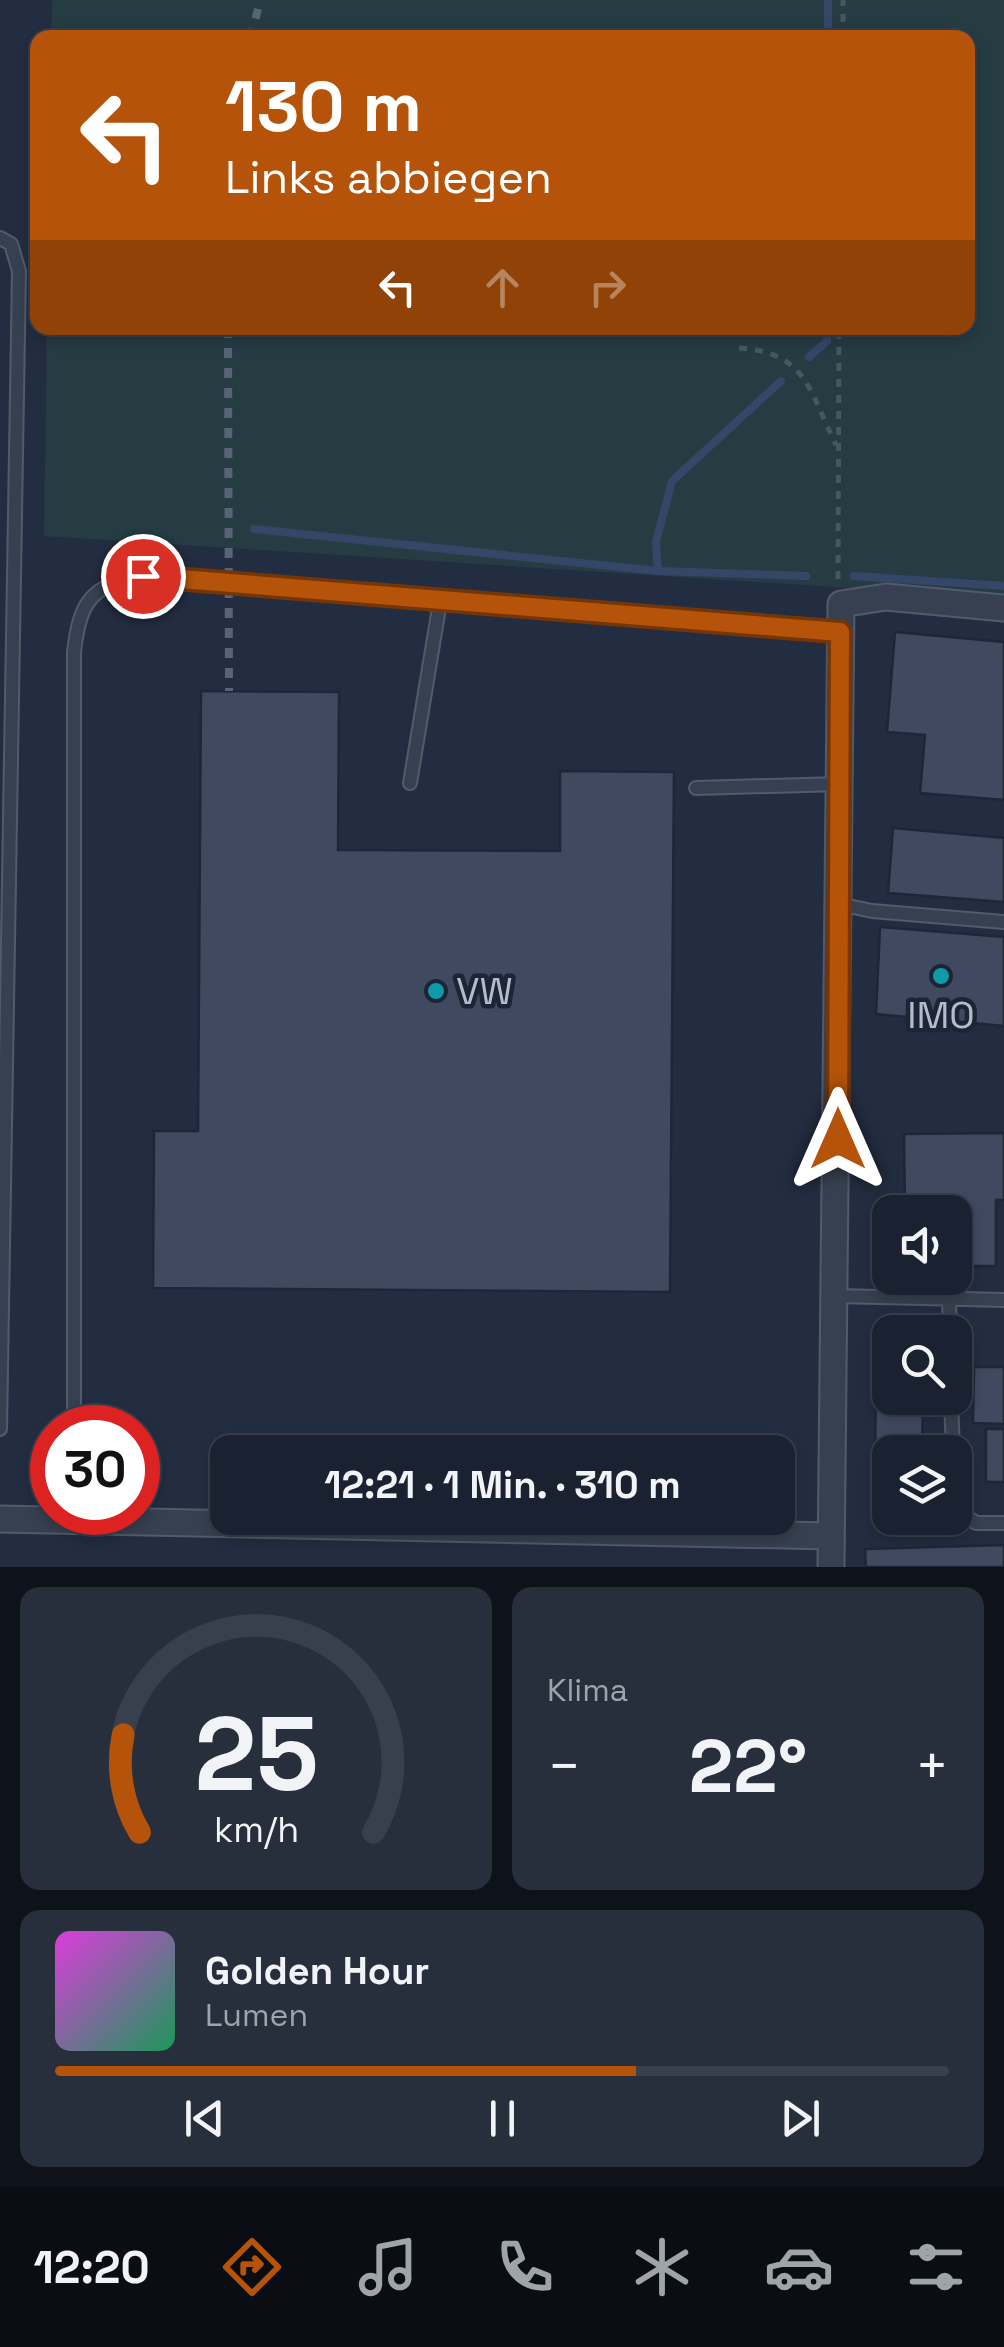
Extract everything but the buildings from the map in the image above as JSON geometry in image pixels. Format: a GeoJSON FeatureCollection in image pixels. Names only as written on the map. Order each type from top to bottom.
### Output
{"type":"FeatureCollection","features":[{"type":"Feature","properties":{"kind":"street"},"geometry":{"type":"LineString","coordinates":[[830,1567],[837,1296],[840,604],[886,596],[1004,608]]}},
{"type":"Feature","properties":{"kind":"street"},"geometry":{"type":"LineString","coordinates":[[0,1519],[30,1518]]}},
{"type":"Feature","properties":{"kind":"street"},"geometry":{"type":"LineString","coordinates":[[160,1519],[831,1536]]}},
{"type":"Feature","properties":{"kind":"lane"},"geometry":{"type":"LineString","coordinates":[[0,238],[12,244],[18,271],[0,1429]]}},
{"type":"Feature","properties":{"kind":"lane"},"geometry":{"type":"LineString","coordinates":[[74,1405],[74,652],[78,617],[93,594],[115,581],[143,576],[840,632]]}},
{"type":"Feature","properties":{"kind":"lane"},"geometry":{"type":"LineString","coordinates":[[410,783],[440,602]]}},
{"type":"Feature","properties":{"kind":"lane"},"geometry":{"type":"LineString","coordinates":[[696,788],[840,784]]}},
{"type":"Feature","properties":{"kind":"lane"},"geometry":{"type":"LineString","coordinates":[[839,904],[872,911],[1004,922]]}},
{"type":"Feature","properties":{"kind":"lane"},"geometry":{"type":"LineString","coordinates":[[837,1296],[1004,1300]]}},
{"type":"Feature","properties":{"kind":"lane"},"geometry":{"type":"LineString","coordinates":[[949,1299],[949,1315]]}},
{"type":"Feature","properties":{"kind":"lane"},"geometry":{"type":"LineString","coordinates":[[972,1520],[1004,1523]]}},
{"type":"Feature","properties":{"kind":"path"},"geometry":{"type":"LineString","coordinates":[[843,30],[844,0]]}},
{"type":"Feature","properties":{"kind":"path"},"geometry":{"type":"LineString","coordinates":[[839,335],[836,562],[840,604]]}},
{"type":"Feature","properties":{"kind":"path"},"geometry":{"type":"LineString","coordinates":[[739,348],[770,350],[797,366],[837,448]]}},
{"type":"Feature","properties":{"kind":"green space"},"geometry":{"type":"Polygon","coordinates":[[[52,0],[1004,0],[1004,598],[44,536],[47,335],[975,335],[975,30],[51,30],[52,0]]]}},
{"type":"Feature","properties":{"kind":"waterway"},"geometry":{"type":"LineString","coordinates":[[828,0],[828,30]]}},
{"type":"Feature","properties":{"kind":"waterway"},"geometry":{"type":"LineString","coordinates":[[809,357],[827,341],[827,335]]}},
{"type":"Feature","properties":{"kind":"waterway"},"geometry":{"type":"LineString","coordinates":[[658,571],[656,542],[672,481],[781,381]]}},
{"type":"Feature","properties":{"kind":"waterway"},"geometry":{"type":"LineString","coordinates":[[254,529],[658,571],[806,576]]}},
{"type":"Feature","properties":{"kind":"waterway"},"geometry":{"type":"LineString","coordinates":[[854,576],[1004,586]]}},
{"type":"Feature","properties":{"kind":"railway"},"geometry":{"type":"LineString","coordinates":[[253,30],[260,0]]}},
{"type":"Feature","properties":{"kind":"railway"},"geometry":{"type":"LineString","coordinates":[[228,335],[229,691]]}},
{"type":"Feature","properties":{"kind":"place","name":"IMO"},"geometry":{"type":"Point","coordinates":[941,976]}},
{"type":"Feature","properties":{"kind":"place","name":"VW"},"geometry":{"type":"Point","coordinates":[436,991]}},
{"type":"Feature","properties":{"kind":"route"},"geometry":{"type":"LineString","coordinates":[[143,576],[776,630],[840,632],[838,1139]]}}]}
